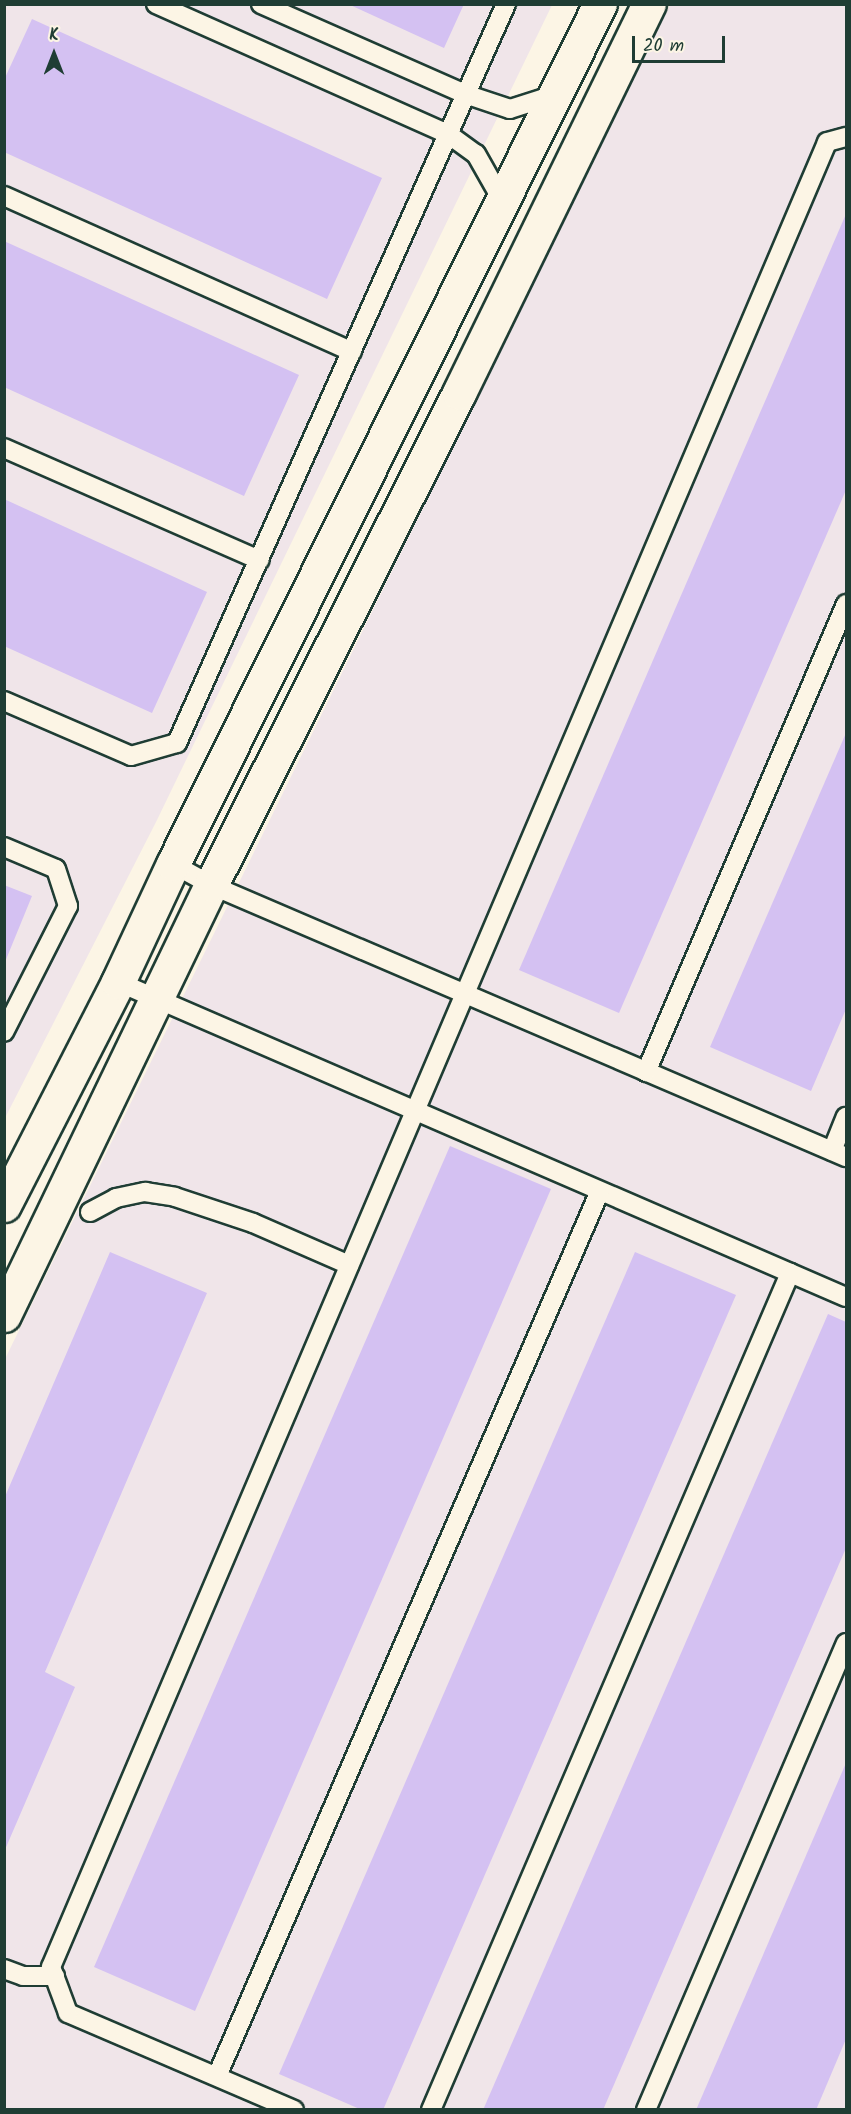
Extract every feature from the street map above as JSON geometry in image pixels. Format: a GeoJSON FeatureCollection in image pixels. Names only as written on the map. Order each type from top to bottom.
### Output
{"type":"FeatureCollection","features":[{"type":"Feature","properties":{"kind":"street"},"geometry":{"type":"LineString","coordinates":[[4,1205],[118,982],[173,864],[600,4]]}},
{"type":"Feature","properties":{"kind":"street"},"geometry":{"type":"LineString","coordinates":[[4,1315],[211,885],[459,393],[649,4]]}},
{"type":"Feature","properties":{"kind":"lane"},"geometry":{"type":"LineString","coordinates":[[156,4],[448,134],[476,154],[502,200]]}},
{"type":"Feature","properties":{"kind":"lane"},"geometry":{"type":"LineString","coordinates":[[261,4],[465,94],[510,110],[554,96]]}},
{"type":"Feature","properties":{"kind":"lane"},"geometry":{"type":"LineString","coordinates":[[4,701],[131,756],[177,743],[506,4]]}},
{"type":"Feature","properties":{"kind":"lane"},"geometry":{"type":"LineString","coordinates":[[294,2109],[68,2013],[51,1967],[827,142],[846,137]]}},
{"type":"Feature","properties":{"kind":"lane"},"geometry":{"type":"LineString","coordinates":[[4,196],[352,352]]}},
{"type":"Feature","properties":{"kind":"lane"},"geometry":{"type":"LineString","coordinates":[[4,448],[259,560]]}},
{"type":"Feature","properties":{"kind":"lane"},"geometry":{"type":"LineString","coordinates":[[646,1072],[846,604]]}},
{"type":"Feature","properties":{"kind":"lane"},"geometry":{"type":"LineString","coordinates":[[4,847],[56,869],[68,906],[10,1007],[4,1032]]}},
{"type":"Feature","properties":{"kind":"lane"},"geometry":{"type":"LineString","coordinates":[[173,864],[211,885],[839,1154],[846,1117]]}},
{"type":"Feature","properties":{"kind":"lane"},"geometry":{"type":"LineString","coordinates":[[118,982],[846,1297]]}},
{"type":"Feature","properties":{"kind":"lane"},"geometry":{"type":"LineString","coordinates":[[217,2076],[600,1191]]}},
{"type":"Feature","properties":{"kind":"lane"},"geometry":{"type":"LineString","coordinates":[[90,1212],[116,1198],[145,1192],[175,1197],[253,1224],[349,1265]]}},
{"type":"Feature","properties":{"kind":"lane"},"geometry":{"type":"LineString","coordinates":[[431,2109],[790,1273]]}},
{"type":"Feature","properties":{"kind":"lane"},"geometry":{"type":"LineString","coordinates":[[646,2109],[846,1643]]}},
{"type":"Feature","properties":{"kind":"lane"},"geometry":{"type":"LineString","coordinates":[[4,1969],[23,1976],[55,1976]]}},
{"type":"Feature","properties":{"kind":"shaded area"},"geometry":{"type":"Polygon","coordinates":[[[5,5],[552,5],[156,822],[5,1118],[5,5]]]}},
{"type":"Feature","properties":{"kind":"shaded area"},"geometry":{"type":"Polygon","coordinates":[[[670,5],[846,5],[846,2109],[5,2109],[4,1361],[670,5]]]}},
{"type":"Feature","properties":{"kind":"building"},"geometry":{"type":"Polygon","coordinates":[[[348,4],[464,4],[444,48],[348,4]]]}},
{"type":"Feature","properties":{"kind":"building"},"geometry":{"type":"Polygon","coordinates":[[[32,19],[382,178],[327,299],[4,152],[4,80],[32,19]]]}},
{"type":"Feature","properties":{"kind":"building"},"geometry":{"type":"Polygon","coordinates":[[[846,214],[846,490],[619,1013],[519,970],[846,214]]]}},
{"type":"Feature","properties":{"kind":"building"},"geometry":{"type":"Polygon","coordinates":[[[4,241],[299,375],[244,496],[4,387],[4,241]]]}},
{"type":"Feature","properties":{"kind":"building"},"geometry":{"type":"Polygon","coordinates":[[[4,499],[207,592],[152,713],[4,646],[4,499]]]}},
{"type":"Feature","properties":{"kind":"building"},"geometry":{"type":"Polygon","coordinates":[[[846,733],[846,1009],[811,1091],[710,1047],[846,733]]]}},
{"type":"Feature","properties":{"kind":"building"},"geometry":{"type":"Polygon","coordinates":[[[4,885],[32,896],[5,962],[4,962],[4,885]]]}},
{"type":"Feature","properties":{"kind":"building"},"geometry":{"type":"Polygon","coordinates":[[[450,1146],[551,1189],[195,2011],[94,1967],[450,1146]]]}},
{"type":"Feature","properties":{"kind":"building"},"geometry":{"type":"Polygon","coordinates":[[[110,1252],[207,1293],[45,1672],[75,1687],[4,1852],[4,1499],[110,1252]]]}},
{"type":"Feature","properties":{"kind":"building"},"geometry":{"type":"Polygon","coordinates":[[[635,1252],[736,1295],[383,2110],[362,2110],[279,2074],[635,1252]]]}},
{"type":"Feature","properties":{"kind":"building"},"geometry":{"type":"Polygon","coordinates":[[[828,1314],[846,1322],[846,1548],[603,2110],[483,2110],[828,1314]]]}},
{"type":"Feature","properties":{"kind":"building"},"geometry":{"type":"Polygon","coordinates":[[[846,1763],[846,2039],[816,2110],[696,2110],[846,1763]]]}}]}
